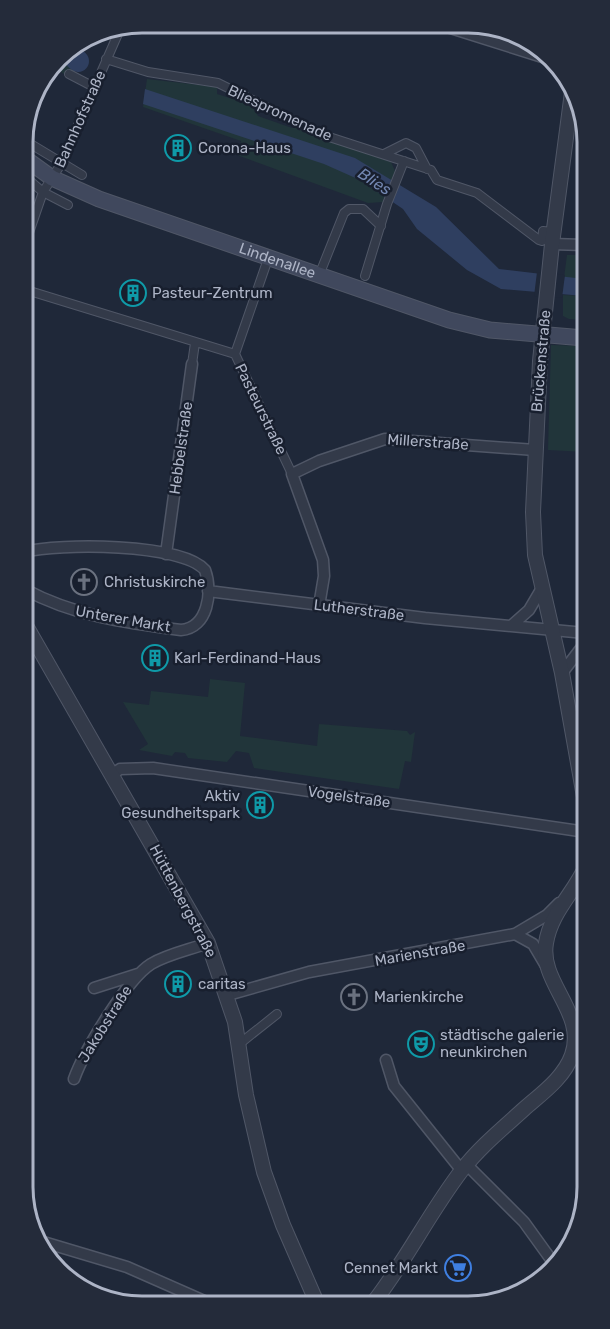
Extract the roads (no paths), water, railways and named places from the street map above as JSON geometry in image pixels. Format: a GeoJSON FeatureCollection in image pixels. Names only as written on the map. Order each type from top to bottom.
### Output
{"type":"FeatureCollection","features":[{"type":"Feature","properties":{"kind":"main road","name":"Lindenallee"},"geometry":{"type":"LineString","coordinates":[[33,164],[52,178],[128,209],[320,273],[449,320],[490,330],[577,338]]}},
{"type":"Feature","properties":{"kind":"street"},"geometry":{"type":"LineString","coordinates":[[469,33],[532,54]]}},
{"type":"Feature","properties":{"kind":"street","name":"Bahnhofstraße"},"geometry":{"type":"LineString","coordinates":[[33,221],[43,192],[61,164],[117,36]]}},
{"type":"Feature","properties":{"kind":"street","name":"Bliespromenade"},"geometry":{"type":"LineString","coordinates":[[106,59],[148,72],[218,83],[323,135],[404,161],[434,174],[437,180],[477,193],[542,241],[543,231],[552,243]]}},
{"type":"Feature","properties":{"kind":"street"},"geometry":{"type":"LineString","coordinates":[[69,74],[94,87]]}},
{"type":"Feature","properties":{"kind":"street","name":"Brückenstraße"},"geometry":{"type":"LineString","coordinates":[[552,630],[536,555],[533,512],[535,450],[552,243],[571,107]]}},
{"type":"Feature","properties":{"kind":"street","name":"Bliespromenade"},"geometry":{"type":"LineString","coordinates":[[384,154],[400,149],[406,143],[416,148],[425,170]]}},
{"type":"Feature","properties":{"kind":"street"},"geometry":{"type":"LineString","coordinates":[[33,146],[82,175]]}},
{"type":"Feature","properties":{"kind":"street"},"geometry":{"type":"LineString","coordinates":[[365,276],[372,265],[387,204],[404,161]]}},
{"type":"Feature","properties":{"kind":"street"},"geometry":{"type":"LineString","coordinates":[[33,184],[43,192],[68,205]]}},
{"type":"Feature","properties":{"kind":"street"},"geometry":{"type":"LineString","coordinates":[[320,273],[344,213],[349,209],[363,209],[381,226]]}},
{"type":"Feature","properties":{"kind":"street"},"geometry":{"type":"LineString","coordinates":[[552,243],[577,245]]}},
{"type":"Feature","properties":{"kind":"street"},"geometry":{"type":"LineString","coordinates":[[235,354],[269,256]]}},
{"type":"Feature","properties":{"kind":"street","name":"Pasteurstraße"},"geometry":{"type":"LineString","coordinates":[[33,292],[195,343],[216,346],[235,354],[292,474],[323,560],[324,576],[320,606]]}},
{"type":"Feature","properties":{"kind":"street","name":"Hebbelstraße"},"geometry":{"type":"LineString","coordinates":[[166,554],[195,343]]}},
{"type":"Feature","properties":{"kind":"street","name":"Millerstraße"},"geometry":{"type":"LineString","coordinates":[[292,474],[330,457],[385,439],[535,450]]}},
{"type":"Feature","properties":{"kind":"street"},"geometry":{"type":"LineString","coordinates":[[33,551],[85,545],[166,554],[189,559],[201,566],[208,578],[208,591]]}},
{"type":"Feature","properties":{"kind":"street"},"geometry":{"type":"LineString","coordinates":[[511,626],[529,610],[542,588]]}},
{"type":"Feature","properties":{"kind":"street","name":"Lutherstraße"},"geometry":{"type":"LineString","coordinates":[[208,591],[320,606],[577,632]]}},
{"type":"Feature","properties":{"kind":"street","name":"Unterer Markt"},"geometry":{"type":"LineString","coordinates":[[33,594],[54,605],[84,614],[181,630],[196,626],[202,618],[208,591]]}},
{"type":"Feature","properties":{"kind":"street"},"geometry":{"type":"LineString","coordinates":[[552,630],[577,748]]}},
{"type":"Feature","properties":{"kind":"street","name":"Hüttenbergstraße"},"geometry":{"type":"LineString","coordinates":[[33,638],[208,943],[228,995],[264,1172],[283,1225],[314,1296]]}},
{"type":"Feature","properties":{"kind":"street"},"geometry":{"type":"LineString","coordinates":[[562,673],[577,653]]}},
{"type":"Feature","properties":{"kind":"street","name":"Vogelstraße"},"geometry":{"type":"LineString","coordinates":[[113,774],[120,769],[153,768],[577,831]]}},
{"type":"Feature","properties":{"kind":"street","name":"Marienstraße"},"geometry":{"type":"LineString","coordinates":[[228,995],[309,972],[515,934],[547,915],[567,894],[577,879]]}},
{"type":"Feature","properties":{"kind":"street"},"geometry":{"type":"LineString","coordinates":[[549,971],[546,943],[556,912],[567,894]]}},
{"type":"Feature","properties":{"kind":"street"},"geometry":{"type":"LineString","coordinates":[[515,934],[533,945],[549,971],[577,1032]]}},
{"type":"Feature","properties":{"kind":"street","name":"Jakobstraße"},"geometry":{"type":"LineString","coordinates":[[94,988],[141,972],[160,960],[208,943]]}},
{"type":"Feature","properties":{"kind":"street","name":"Jakobstraße"},"geometry":{"type":"LineString","coordinates":[[74,1079],[117,1002],[141,972]]}},
{"type":"Feature","properties":{"kind":"street"},"geometry":{"type":"LineString","coordinates":[[243,1041],[277,1014]]}},
{"type":"Feature","properties":{"kind":"street"},"geometry":{"type":"LineString","coordinates":[[378,1296],[464,1168],[480,1149],[555,1081],[577,1049]]}},
{"type":"Feature","properties":{"kind":"street"},"geometry":{"type":"LineString","coordinates":[[386,1060],[394,1086],[464,1168],[524,1222],[550,1258]]}},
{"type":"Feature","properties":{"kind":"street"},"geometry":{"type":"LineString","coordinates":[[48,1242],[127,1267],[193,1296]]}},
{"type":"Feature","properties":{"kind":"water"},"geometry":{"type":"Polygon","coordinates":[[[145,89],[355,158],[436,207],[499,269],[577,278],[577,295],[501,289],[467,270],[417,229],[403,209],[360,180],[324,164],[143,104],[145,89]]]}},
{"type":"Feature","properties":{"kind":"waterway","name":"Blies"},"geometry":{"type":"LineString","coordinates":[[74,57],[78,61]]}},
{"type":"Feature","properties":{"kind":"place","name":"Corona-Haus"},"geometry":{"type":"Point","coordinates":[178,148]}},
{"type":"Feature","properties":{"kind":"place","name":"Pasteur-Zentrum"},"geometry":{"type":"Point","coordinates":[133,293]}},
{"type":"Feature","properties":{"kind":"place","name":"Christuskirche"},"geometry":{"type":"Point","coordinates":[84,582]}},
{"type":"Feature","properties":{"kind":"place","name":"Karl-Ferdinand-Haus"},"geometry":{"type":"Point","coordinates":[155,658]}},
{"type":"Feature","properties":{"kind":"place","name":"Aktiv Gesundheitspark"},"geometry":{"type":"Point","coordinates":[260,805]}},
{"type":"Feature","properties":{"kind":"place","name":"caritas"},"geometry":{"type":"Point","coordinates":[178,984]}},
{"type":"Feature","properties":{"kind":"place","name":"Marienkirche"},"geometry":{"type":"Point","coordinates":[354,997]}},
{"type":"Feature","properties":{"kind":"place","name":"städtische galerie neunkirchen"},"geometry":{"type":"Point","coordinates":[421,1044]}},
{"type":"Feature","properties":{"kind":"place","name":"Cennet Markt"},"geometry":{"type":"Point","coordinates":[458,1268]}}]}
